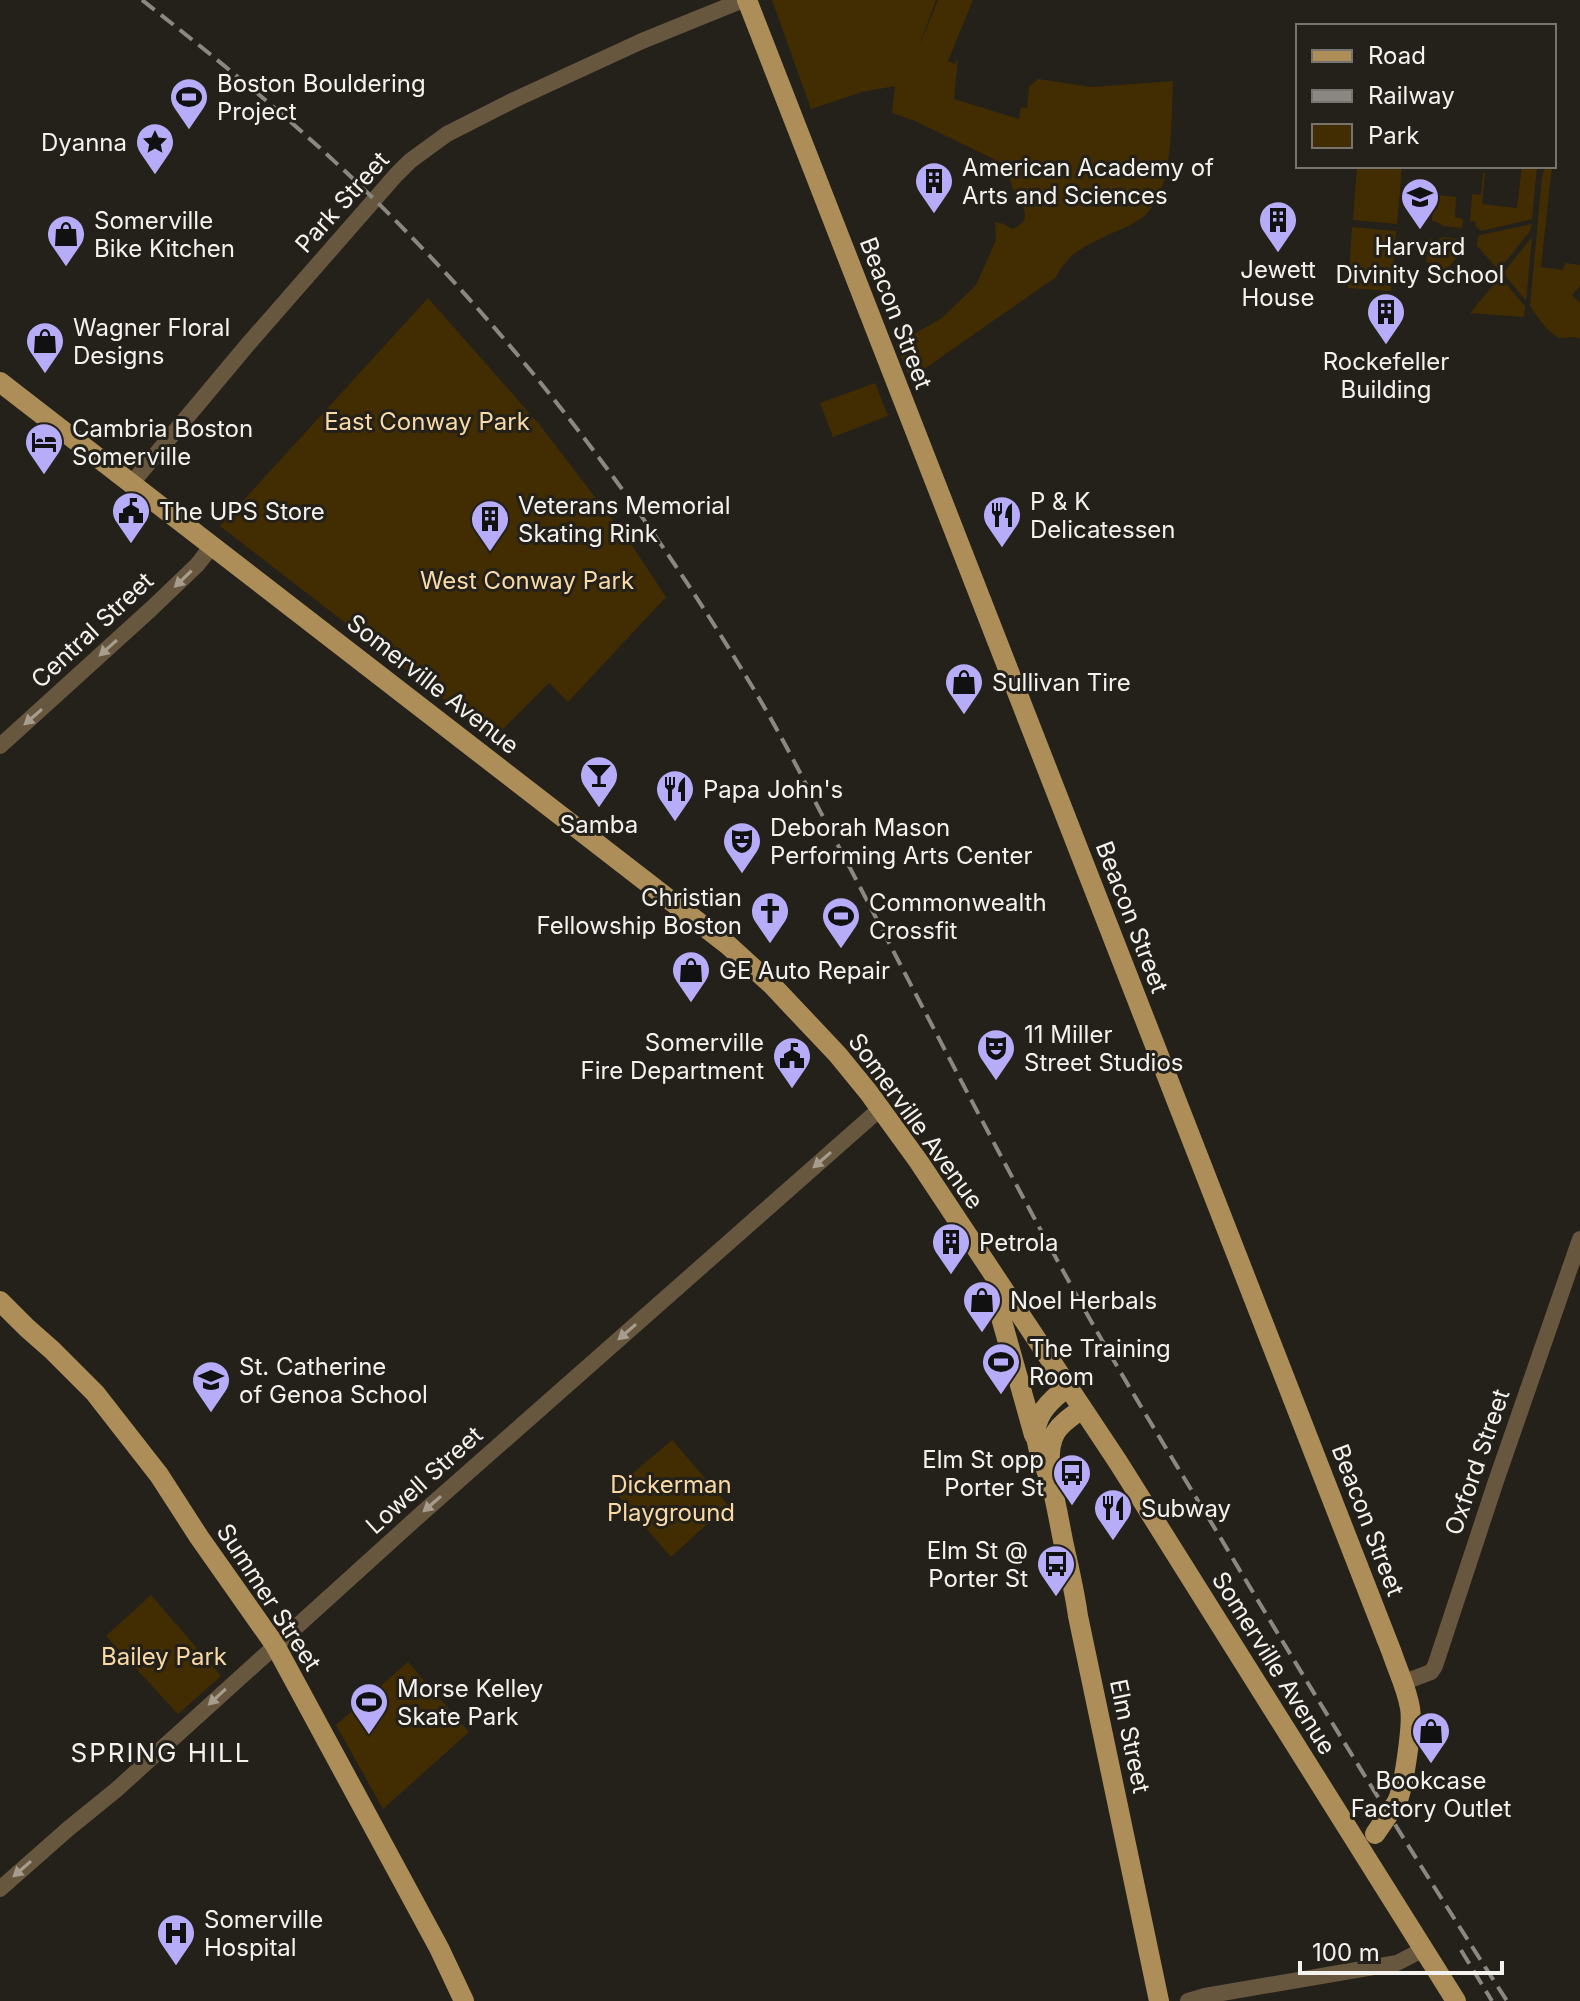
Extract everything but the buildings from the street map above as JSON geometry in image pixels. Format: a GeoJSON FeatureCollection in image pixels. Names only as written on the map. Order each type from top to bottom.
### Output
{"type":"FeatureCollection","features":[{"type":"Feature","properties":{"kind":"main road","name":"Beacon Street"},"geometry":{"type":"LineString","coordinates":[[745,0],[1409,1701],[1411,1715],[1402,1790],[1397,1802],[1367,1840]]}},
{"type":"Feature","properties":{"kind":"main road","name":"Somerville Avenue"},"geometry":{"type":"LineString","coordinates":[[0,382],[728,945],[824,1039],[881,1108],[1367,1840],[1424,1949],[1456,2001]]}},
{"type":"Feature","properties":{"kind":"main road","name":"Elm Street"},"geometry":{"type":"LineString","coordinates":[[1002,1288],[1000,1314],[1051,1482]]}},
{"type":"Feature","properties":{"kind":"main road","name":"Summer Street"},"geometry":{"type":"LineString","coordinates":[[0,1301],[95,1393],[159,1475],[275,1645],[432,1934],[464,2001]]}},
{"type":"Feature","properties":{"kind":"main road"},"geometry":{"type":"LineString","coordinates":[[1038,1447],[1038,1420],[1052,1400],[1068,1387]]}},
{"type":"Feature","properties":{"kind":"main road","name":"Elm Street"},"geometry":{"type":"LineString","coordinates":[[1082,1409],[1060,1426],[1053,1436],[1049,1452],[1051,1482],[1159,2001]]}},
{"type":"Feature","properties":{"kind":"street","name":"Park Street"},"geometry":{"type":"LineString","coordinates":[[131,484],[310,273],[410,161],[447,134],[525,95],[642,41],[745,0]]}},
{"type":"Feature","properties":{"kind":"street","name":"Central Street"},"geometry":{"type":"LineString","coordinates":[[0,746],[151,609],[197,565],[212,546]]}},
{"type":"Feature","properties":{"kind":"street","name":"Lowell Street"},"geometry":{"type":"LineString","coordinates":[[0,1889],[116,1790],[454,1485],[881,1108]]}},
{"type":"Feature","properties":{"kind":"street","name":"Oxford Street"},"geometry":{"type":"LineString","coordinates":[[1402,1683],[1431,1672],[1435,1666],[1499,1470],[1580,1239]]}},
{"type":"Feature","properties":{"kind":"street"},"geometry":{"type":"LineString","coordinates":[[1188,2001],[1393,1964],[1424,1949]]}},
{"type":"Feature","properties":{"kind":"green space"},"geometry":{"type":"Polygon","coordinates":[[[772,0],[936,0],[918,49],[938,0],[973,0],[948,61],[955,64],[958,58],[954,99],[1019,119],[1021,107],[1027,108],[1029,87],[1038,79],[1092,87],[1173,81],[1166,174],[1153,206],[1138,221],[1078,251],[1056,277],[910,379],[896,344],[942,318],[976,285],[996,240],[995,222],[1012,229],[1023,221],[1025,212],[1006,165],[892,113],[895,86],[862,92],[811,109],[772,0]]]}},
{"type":"Feature","properties":{"kind":"green space"},"geometry":{"type":"Polygon","coordinates":[[[1357,168],[1402,168],[1397,224],[1353,220],[1357,168]]]}},
{"type":"Feature","properties":{"kind":"green space"},"geometry":{"type":"Polygon","coordinates":[[[1522,168],[1537,168],[1532,219],[1481,231],[1476,222],[1470,221],[1472,194],[1481,195],[1483,173],[1482,204],[1517,208],[1522,168]]]}},
{"type":"Feature","properties":{"kind":"green space"},"geometry":{"type":"Polygon","coordinates":[[[1544,168],[1552,168],[1541,267],[1563,270],[1565,263],[1580,265],[1580,286],[1572,295],[1580,303],[1580,339],[1557,337],[1530,306],[1544,168]]]}},
{"type":"Feature","properties":{"kind":"green space"},"geometry":{"type":"Polygon","coordinates":[[[1438,195],[1456,197],[1455,217],[1463,219],[1462,228],[1432,221],[1433,201],[1437,201],[1438,195]]]}},
{"type":"Feature","properties":{"kind":"green space"},"geometry":{"type":"Polygon","coordinates":[[[1532,224],[1530,231],[1499,270],[1477,246],[1480,235],[1532,224]]]}},
{"type":"Feature","properties":{"kind":"green space"},"geometry":{"type":"Polygon","coordinates":[[[1352,227],[1396,231],[1391,291],[1348,288],[1352,227]]]}},
{"type":"Feature","properties":{"kind":"green space"},"geometry":{"type":"Polygon","coordinates":[[[1532,237],[1526,301],[1503,273],[1532,237]]]}},
{"type":"Feature","properties":{"kind":"green space"},"geometry":{"type":"Polygon","coordinates":[[[1429,239],[1461,239],[1458,252],[1449,267],[1431,272],[1431,263],[1426,262],[1429,239]]]}},
{"type":"Feature","properties":{"kind":"green space"},"geometry":{"type":"Polygon","coordinates":[[[1500,277],[1525,306],[1524,317],[1470,313],[1500,277]]]}},
{"type":"Feature","properties":{"kind":"green space"},"geometry":{"type":"Polygon","coordinates":[[[428,298],[539,424],[631,544],[666,597],[568,702],[549,683],[494,738],[220,526],[428,298]]]}},
{"type":"Feature","properties":{"kind":"green space"},"geometry":{"type":"Polygon","coordinates":[[[875,383],[888,416],[833,437],[820,403],[875,383]]]}},
{"type":"Feature","properties":{"kind":"green space","name":"Dickerman Playground"},"geometry":{"type":"Polygon","coordinates":[[[672,1440],[728,1505],[671,1557],[613,1490],[672,1440]]]}},
{"type":"Feature","properties":{"kind":"green space","name":"Bailey Park"},"geometry":{"type":"Polygon","coordinates":[[[151,1595],[221,1676],[178,1714],[106,1636],[151,1595]]]}},
{"type":"Feature","properties":{"kind":"green space"},"geometry":{"type":"Polygon","coordinates":[[[408,1662],[469,1732],[383,1809],[336,1725],[408,1662]]]}},
{"type":"Feature","properties":{"kind":"railway"},"geometry":{"type":"LineString","coordinates":[[142,0],[302,132],[443,270],[585,439],[671,559],[776,728],[984,1124],[1103,1342],[1324,1709],[1507,2001]]}},
{"type":"Feature","properties":{"kind":"railway"},"geometry":{"type":"LineString","coordinates":[[1461,1950],[1492,2001]]}},
{"type":"Feature","properties":{"kind":"place","name":"Boston Bouldering Project"},"geometry":{"type":"Point","coordinates":[189,131]}},
{"type":"Feature","properties":{"kind":"place","name":"Dyanna"},"geometry":{"type":"Point","coordinates":[155,176]}},
{"type":"Feature","properties":{"kind":"place","name":"American Academy of Arts and Sciences"},"geometry":{"type":"Point","coordinates":[934,215]}},
{"type":"Feature","properties":{"kind":"place","name":"Harvard Divinity School"},"geometry":{"type":"Point","coordinates":[1420,231]}},
{"type":"Feature","properties":{"kind":"place","name":"Jewett House"},"geometry":{"type":"Point","coordinates":[1278,254]}},
{"type":"Feature","properties":{"kind":"place","name":"Somerville Bike Kitchen"},"geometry":{"type":"Point","coordinates":[66,268]}},
{"type":"Feature","properties":{"kind":"place","name":"Rockefeller Building"},"geometry":{"type":"Point","coordinates":[1386,346]}},
{"type":"Feature","properties":{"kind":"place","name":"Wagner Floral Designs"},"geometry":{"type":"Point","coordinates":[45,375]}},
{"type":"Feature","properties":{"kind":"place","name":"Cambria Boston Somerville"},"geometry":{"type":"Point","coordinates":[44,476]}},
{"type":"Feature","properties":{"kind":"place","name":"The UPS Store"},"geometry":{"type":"Point","coordinates":[131,545]}},
{"type":"Feature","properties":{"kind":"place","name":"P & K Delicatessen"},"geometry":{"type":"Point","coordinates":[1002,549]}},
{"type":"Feature","properties":{"kind":"place","name":"Veterans Memorial Skating Rink"},"geometry":{"type":"Point","coordinates":[490,553]}},
{"type":"Feature","properties":{"kind":"place","name":"Sullivan Tire"},"geometry":{"type":"Point","coordinates":[964,716]}},
{"type":"Feature","properties":{"kind":"place","name":"Samba"},"geometry":{"type":"Point","coordinates":[599,809]}},
{"type":"Feature","properties":{"kind":"place","name":"Papa John's"},"geometry":{"type":"Point","coordinates":[675,823]}},
{"type":"Feature","properties":{"kind":"place","name":"Deborah Mason Performing Arts Center"},"geometry":{"type":"Point","coordinates":[742,875]}},
{"type":"Feature","properties":{"kind":"place","name":"Christian Fellowship Boston"},"geometry":{"type":"Point","coordinates":[770,945]}},
{"type":"Feature","properties":{"kind":"place","name":"Commonwealth Crossfit"},"geometry":{"type":"Point","coordinates":[841,950]}},
{"type":"Feature","properties":{"kind":"place","name":"GE Auto Repair"},"geometry":{"type":"Point","coordinates":[691,1004]}},
{"type":"Feature","properties":{"kind":"place","name":"11 Miller Street Studios"},"geometry":{"type":"Point","coordinates":[996,1082]}},
{"type":"Feature","properties":{"kind":"place","name":"Somerville Fire Department"},"geometry":{"type":"Point","coordinates":[792,1090]}},
{"type":"Feature","properties":{"kind":"place","name":"Petrola"},"geometry":{"type":"Point","coordinates":[951,1276]}},
{"type":"Feature","properties":{"kind":"place","name":"Noel Herbals"},"geometry":{"type":"Point","coordinates":[982,1334]}},
{"type":"Feature","properties":{"kind":"place","name":"The Training Room"},"geometry":{"type":"Point","coordinates":[1001,1396]}},
{"type":"Feature","properties":{"kind":"place","name":"St. Catherine of Genoa School"},"geometry":{"type":"Point","coordinates":[211,1414]}},
{"type":"Feature","properties":{"kind":"place","name":"Elm St opp Porter St"},"geometry":{"type":"Point","coordinates":[1072,1507]}},
{"type":"Feature","properties":{"kind":"place","name":"Subway"},"geometry":{"type":"Point","coordinates":[1113,1542]}},
{"type":"Feature","properties":{"kind":"place","name":"Elm St @ Porter St"},"geometry":{"type":"Point","coordinates":[1056,1598]}},
{"type":"Feature","properties":{"kind":"place","name":"Morse Kelley Skate Park"},"geometry":{"type":"Point","coordinates":[369,1736]}},
{"type":"Feature","properties":{"kind":"place","name":"Bookcase Factory Outlet"},"geometry":{"type":"Point","coordinates":[1431,1765]}},
{"type":"Feature","properties":{"kind":"place","name":"Somerville Hospital"},"geometry":{"type":"Point","coordinates":[176,1967]}},
{"type":"Feature","properties":{"kind":"district","name":"SPRING HILL"},"geometry":{"type":"Point","coordinates":[161,1752]}},
{"type":"Feature","properties":{"kind":"park label","name":"East Conway Park"},"geometry":{"type":"Point","coordinates":[427,421]}},
{"type":"Feature","properties":{"kind":"park label","name":"West Conway Park"},"geometry":{"type":"Point","coordinates":[527,580]}}]}
